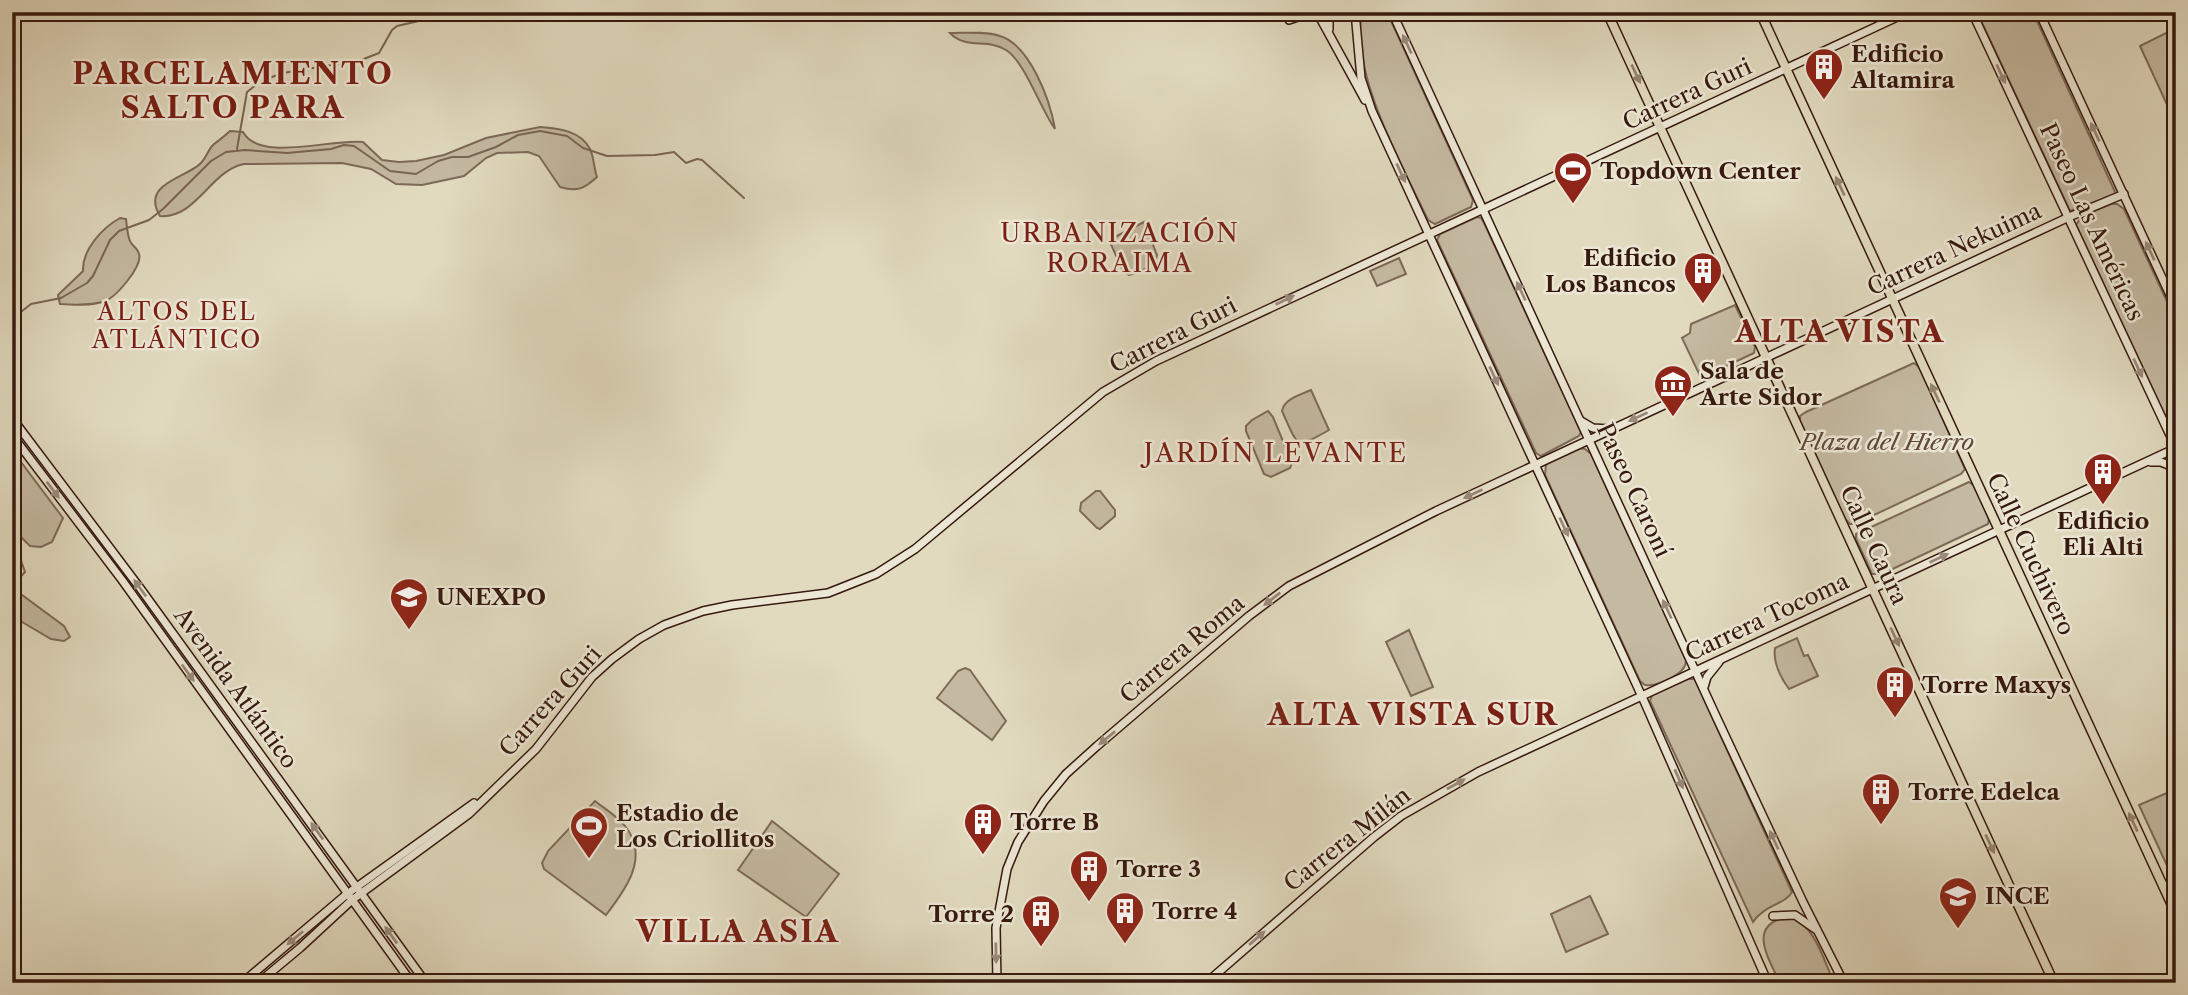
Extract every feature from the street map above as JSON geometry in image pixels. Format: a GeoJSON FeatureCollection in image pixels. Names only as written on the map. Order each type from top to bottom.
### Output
{"type":"FeatureCollection","features":[{"type":"Feature","properties":{"kind":"main road","name":"Calle Caura"},"geometry":{"type":"LineString","coordinates":[[1607,12],[2054,983]]}},
{"type":"Feature","properties":{"kind":"main road","name":"Calle Cuchivero"},"geometry":{"type":"LineString","coordinates":[[1760,12],[2176,915]]}},
{"type":"Feature","properties":{"kind":"street"},"geometry":{"type":"LineString","coordinates":[[1329,12],[1329,32]]}},
{"type":"Feature","properties":{"kind":"street"},"geometry":{"type":"LineString","coordinates":[[1357,12],[1361,78],[1372,111],[1642,696],[1768,983]]}},
{"type":"Feature","properties":{"kind":"street","name":"Paseo Caroní"},"geometry":{"type":"LineString","coordinates":[[1391,12],[1802,902],[1843,982]]}},
{"type":"Feature","properties":{"kind":"street","name":"Carrera Guri"},"geometry":{"type":"LineString","coordinates":[[349,897],[489,793],[536,749],[592,677],[639,639],[664,625],[703,611],[828,593],[876,574],[915,549],[1103,392],[1156,361],[1908,12]]}},
{"type":"Feature","properties":{"kind":"street","name":"Paseo Las Américas"},"geometry":{"type":"LineString","coordinates":[[1972,12],[2176,448]]}},
{"type":"Feature","properties":{"kind":"street","name":"Paseo Las Américas"},"geometry":{"type":"LineString","coordinates":[[2039,12],[2176,308]]}},
{"type":"Feature","properties":{"kind":"street"},"geometry":{"type":"LineString","coordinates":[[1289,20],[1315,13],[1329,32],[1356,87],[1372,111]]}},
{"type":"Feature","properties":{"kind":"street","name":"Carrera Nekuima"},"geometry":{"type":"LineString","coordinates":[[1535,465],[2124,194]]}},
{"type":"Feature","properties":{"kind":"street"},"geometry":{"type":"LineString","coordinates":[[1492,229],[1491,217],[1500,202]]}},
{"type":"Feature","properties":{"kind":"street","name":"Avenida Atlántico"},"geometry":{"type":"LineString","coordinates":[[12,418],[140,588],[426,983]]}},
{"type":"Feature","properties":{"kind":"street"},"geometry":{"type":"LineString","coordinates":[[1580,420],[1593,428],[1613,429]]}},
{"type":"Feature","properties":{"kind":"street","name":"Avenida Atlántico"},"geometry":{"type":"LineString","coordinates":[[12,435],[122,580],[412,983]]}},
{"type":"Feature","properties":{"kind":"street","name":"Carrera Tocoma"},"geometry":{"type":"LineString","coordinates":[[1642,696],[2176,448]]}},
{"type":"Feature","properties":{"kind":"street"},"geometry":{"type":"LineString","coordinates":[[2143,463],[2161,462],[2176,468]]}},
{"type":"Feature","properties":{"kind":"street","name":"Carrera Roma"},"geometry":{"type":"LineString","coordinates":[[997,983],[996,928],[1007,869],[1018,842],[1044,801],[1066,775],[1249,616],[1289,586],[1436,511],[1535,465]]}},
{"type":"Feature","properties":{"kind":"street"},"geometry":{"type":"LineString","coordinates":[[1706,694],[1705,681],[1722,659]]}},
{"type":"Feature","properties":{"kind":"street","name":"Carrera Milán"},"geometry":{"type":"LineString","coordinates":[[1206,983],[1347,859],[1402,816],[1478,772],[1642,696]]}},
{"type":"Feature","properties":{"kind":"street"},"geometry":{"type":"LineString","coordinates":[[242,983],[349,897]]}},
{"type":"Feature","properties":{"kind":"street"},"geometry":{"type":"LineString","coordinates":[[258,983],[349,897]]}},
{"type":"Feature","properties":{"kind":"street"},"geometry":{"type":"LineString","coordinates":[[1773,916],[1795,915],[1820,934]]}},
{"type":"Feature","properties":{"kind":"street"},"geometry":{"type":"LineString","coordinates":[[272,958],[281,964]]}},
{"type":"Feature","properties":{"kind":"green space"},"geometry":{"type":"Polygon","coordinates":[[[1362,12],[1387,12],[1473,200],[1471,207],[1435,224],[1428,220],[1405,174],[1371,90],[1363,62],[1360,36],[1362,12]]]}},
{"type":"Feature","properties":{"kind":"green space"},"geometry":{"type":"Polygon","coordinates":[[[1977,12],[2033,12],[2116,194],[2070,211],[1977,12]]]}},
{"type":"Feature","properties":{"kind":"green space"},"geometry":{"type":"Polygon","coordinates":[[[2176,28],[2176,103],[2168,107],[2140,46],[2176,28]]]}},
{"type":"Feature","properties":{"kind":"green space"},"geometry":{"type":"Polygon","coordinates":[[[950,33],[994,34],[1011,41],[1021,50],[1037,75],[1049,104],[1055,129],[1013,56],[999,47],[963,41],[950,33]]]}},
{"type":"Feature","properties":{"kind":"green space"},"geometry":{"type":"Polygon","coordinates":[[[540,127],[561,130],[581,138],[591,152],[597,177],[580,188],[560,187],[539,156],[528,152],[497,153],[486,158],[464,176],[422,185],[396,184],[371,169],[342,163],[244,164],[222,175],[184,210],[173,215],[160,216],[155,205],[160,189],[201,163],[213,145],[230,131],[243,132],[252,141],[265,146],[281,148],[363,142],[382,160],[399,162],[444,155],[486,138],[540,127]]]}},
{"type":"Feature","properties":{"kind":"green space"},"geometry":{"type":"Polygon","coordinates":[[[2117,204],[2124,209],[2176,321],[2176,439],[2076,225],[2082,216],[2117,204]]]}},
{"type":"Feature","properties":{"kind":"green space"},"geometry":{"type":"Polygon","coordinates":[[[1477,217],[1484,223],[1581,432],[1579,436],[1541,456],[1536,453],[1437,240],[1440,234],[1477,217]]]}},
{"type":"Feature","properties":{"kind":"green space"},"geometry":{"type":"Polygon","coordinates":[[[120,218],[126,219],[129,238],[139,254],[133,273],[122,288],[105,301],[77,305],[60,304],[58,295],[83,271],[86,255],[94,240],[120,218]]]}},
{"type":"Feature","properties":{"kind":"green space"},"geometry":{"type":"Polygon","coordinates":[[[1144,222],[1157,255],[1156,259],[1143,271],[1129,275],[1123,271],[1109,240],[1144,222]]]}},
{"type":"Feature","properties":{"kind":"green space"},"geometry":{"type":"Polygon","coordinates":[[[1399,258],[1406,274],[1377,286],[1370,271],[1399,258]]]}},
{"type":"Feature","properties":{"kind":"green space"},"geometry":{"type":"Polygon","coordinates":[[[1735,305],[1755,347],[1754,353],[1701,378],[1682,338],[1690,333],[1691,324],[1735,305]]]}},
{"type":"Feature","properties":{"kind":"green space","name":"Plaza del Hierro"},"geometry":{"type":"Polygon","coordinates":[[[1914,363],[1920,368],[1965,469],[1961,474],[1850,524],[1845,519],[1800,422],[1800,416],[1914,363]]]}},
{"type":"Feature","properties":{"kind":"green space"},"geometry":{"type":"Polygon","coordinates":[[[1311,390],[1329,430],[1309,440],[1298,441],[1291,432],[1282,411],[1283,407],[1289,400],[1311,390]]]}},
{"type":"Feature","properties":{"kind":"green space"},"geometry":{"type":"Polygon","coordinates":[[[1268,411],[1292,463],[1290,468],[1271,477],[1264,474],[1246,431],[1246,426],[1252,420],[1268,411]]]}},
{"type":"Feature","properties":{"kind":"green space"},"geometry":{"type":"Polygon","coordinates":[[[1578,448],[1591,454],[1686,660],[1677,675],[1664,682],[1645,685],[1640,681],[1545,475],[1546,464],[1578,448]]]}},
{"type":"Feature","properties":{"kind":"green space"},"geometry":{"type":"Polygon","coordinates":[[[12,450],[63,518],[52,542],[41,547],[30,546],[19,535],[12,541],[12,450]]]}},
{"type":"Feature","properties":{"kind":"green space"},"geometry":{"type":"Polygon","coordinates":[[[1969,482],[1976,487],[1989,519],[1988,524],[1882,574],[1872,574],[1856,534],[1969,482]]]}},
{"type":"Feature","properties":{"kind":"green space"},"geometry":{"type":"Polygon","coordinates":[[[1096,491],[1100,491],[1115,510],[1115,516],[1100,529],[1080,511],[1081,503],[1096,491]]]}},
{"type":"Feature","properties":{"kind":"green space"},"geometry":{"type":"Polygon","coordinates":[[[12,590],[64,626],[70,637],[64,641],[51,639],[12,616],[12,590]]]}},
{"type":"Feature","properties":{"kind":"green space"},"geometry":{"type":"Polygon","coordinates":[[[1409,630],[1433,687],[1411,696],[1386,642],[1409,630]]]}},
{"type":"Feature","properties":{"kind":"green space"},"geometry":{"type":"Polygon","coordinates":[[[1797,638],[1804,656],[1808,655],[1818,676],[1789,689],[1778,670],[1775,648],[1797,638]]]}},
{"type":"Feature","properties":{"kind":"green space"},"geometry":{"type":"Polygon","coordinates":[[[965,668],[970,670],[1006,721],[992,740],[937,698],[958,671],[965,668]]]}},
{"type":"Feature","properties":{"kind":"green space"},"geometry":{"type":"Polygon","coordinates":[[[1688,679],[1694,679],[1696,682],[1792,892],[1753,922],[1650,701],[1652,695],[1688,679]]]}},
{"type":"Feature","properties":{"kind":"green space"},"geometry":{"type":"Polygon","coordinates":[[[2176,789],[2176,867],[2169,870],[2139,805],[2176,789]]]}},
{"type":"Feature","properties":{"kind":"green space","name":"Estadio de Los Criollitos"},"geometry":{"type":"Polygon","coordinates":[[[595,801],[625,826],[635,849],[635,861],[627,884],[606,915],[544,869],[542,863],[548,851],[595,801]]]}},
{"type":"Feature","properties":{"kind":"green space"},"geometry":{"type":"Polygon","coordinates":[[[772,821],[839,874],[806,917],[738,870],[772,821]]]}},
{"type":"Feature","properties":{"kind":"green space"},"geometry":{"type":"Polygon","coordinates":[[[1590,896],[1608,934],[1566,952],[1551,914],[1590,896]]]}},
{"type":"Feature","properties":{"kind":"green space"},"geometry":{"type":"Polygon","coordinates":[[[1787,917],[1796,920],[1811,934],[1834,983],[1780,983],[1767,954],[1764,935],[1767,927],[1774,921],[1787,917]]]}},
{"type":"Feature","properties":{"kind":"waterway"},"geometry":{"type":"LineString","coordinates":[[237,149],[247,92],[261,81],[283,73],[361,60],[379,53],[397,26],[458,12]]}},
{"type":"Feature","properties":{"kind":"waterway"},"geometry":{"type":"LineString","coordinates":[[12,64],[17,72],[20,91],[12,103]]}},
{"type":"Feature","properties":{"kind":"waterway"},"geometry":{"type":"LineString","coordinates":[[12,319],[31,304],[61,298],[87,283],[110,240],[119,231],[149,220],[211,161],[226,152],[245,150],[287,153],[354,146],[390,171],[416,174],[438,161],[452,157],[468,157],[496,147],[518,135],[540,131],[567,136],[583,148],[607,156],[674,152],[686,163],[702,160],[744,198]]}},
{"type":"Feature","properties":{"kind":"waterway"},"geometry":{"type":"LineString","coordinates":[[12,175],[12,219]]}},
{"type":"Feature","properties":{"kind":"waterway"},"geometry":{"type":"LineString","coordinates":[[12,535],[25,572],[12,586]]}},
{"type":"Feature","properties":{"kind":"place","name":"Edificio Altamira"},"geometry":{"type":"Point","coordinates":[1824,101]}},
{"type":"Feature","properties":{"kind":"place","name":"Topdown Center"},"geometry":{"type":"Point","coordinates":[1573,205]}},
{"type":"Feature","properties":{"kind":"place","name":"Edificio Los Bancos"},"geometry":{"type":"Point","coordinates":[1703,305]}},
{"type":"Feature","properties":{"kind":"place","name":"Sala de Arte Sidor"},"geometry":{"type":"Point","coordinates":[1673,418]}},
{"type":"Feature","properties":{"kind":"place","name":"Edificio Eli Alti"},"geometry":{"type":"Point","coordinates":[2103,506]}},
{"type":"Feature","properties":{"kind":"place","name":"UNEXPO"},"geometry":{"type":"Point","coordinates":[409,631]}},
{"type":"Feature","properties":{"kind":"place","name":"Torre Maxys"},"geometry":{"type":"Point","coordinates":[1895,719]}},
{"type":"Feature","properties":{"kind":"place","name":"Torre Edelca"},"geometry":{"type":"Point","coordinates":[1881,826]}},
{"type":"Feature","properties":{"kind":"place","name":"Torre B"},"geometry":{"type":"Point","coordinates":[983,856]}},
{"type":"Feature","properties":{"kind":"place","name":"Estadio de Los Criollitos"},"geometry":{"type":"Point","coordinates":[589,860]}},
{"type":"Feature","properties":{"kind":"place","name":"Torre 3"},"geometry":{"type":"Point","coordinates":[1089,903]}},
{"type":"Feature","properties":{"kind":"place","name":"INCE"},"geometry":{"type":"Point","coordinates":[1958,930]}},
{"type":"Feature","properties":{"kind":"place","name":"Torre 4"},"geometry":{"type":"Point","coordinates":[1125,945]}},
{"type":"Feature","properties":{"kind":"place","name":"Torre 2"},"geometry":{"type":"Point","coordinates":[1041,948]}},
{"type":"Feature","properties":{"kind":"district","name":"PARCELAMIENTO SALTO PARA"},"geometry":{"type":"Point","coordinates":[233,91]}},
{"type":"Feature","properties":{"kind":"district","name":"URBANIZACIÓN RORAIMA"},"geometry":{"type":"Point","coordinates":[1120,248]}},
{"type":"Feature","properties":{"kind":"district","name":"ALTOS DEL ATLÁNTICO"},"geometry":{"type":"Point","coordinates":[177,326]}},
{"type":"Feature","properties":{"kind":"district","name":"ALTA VISTA"},"geometry":{"type":"Point","coordinates":[1840,332]}},
{"type":"Feature","properties":{"kind":"district","name":"JARDÍN LEVANTE"},"geometry":{"type":"Point","coordinates":[1276,453]}},
{"type":"Feature","properties":{"kind":"district","name":"ALTA VISTA SUR"},"geometry":{"type":"Point","coordinates":[1413,715]}},
{"type":"Feature","properties":{"kind":"district","name":"VILLA ASIA"},"geometry":{"type":"Point","coordinates":[738,932]}}]}
